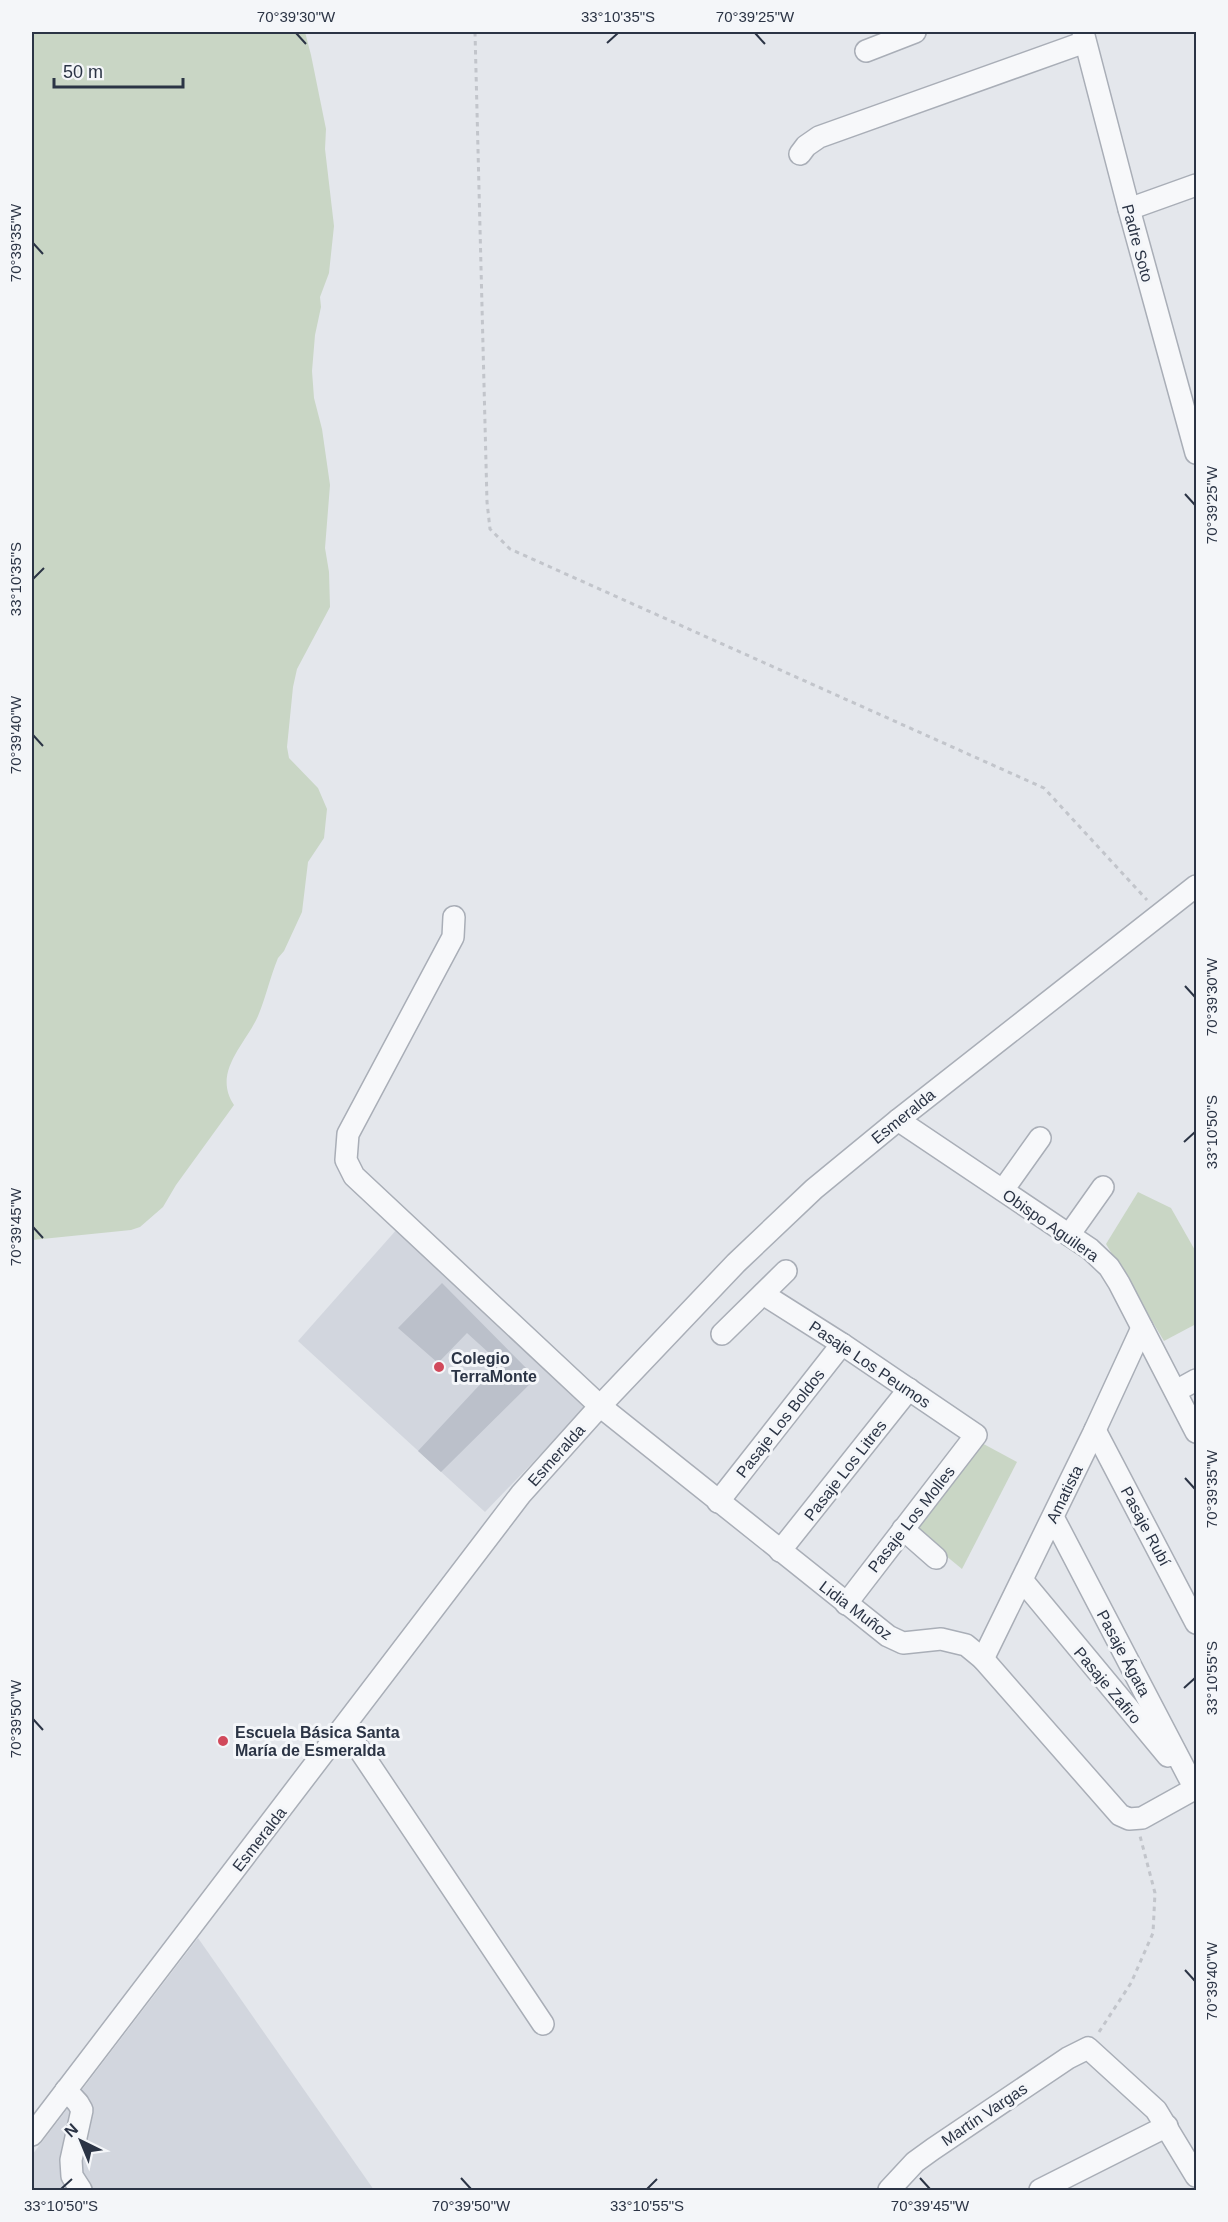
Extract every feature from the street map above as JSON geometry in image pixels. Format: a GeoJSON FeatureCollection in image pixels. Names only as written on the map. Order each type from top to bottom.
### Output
{"type":"FeatureCollection","features":[{"type":"Feature","properties":{"kind":"street"},"geometry":{"type":"LineString","coordinates":[[866,51],[915,32]]}},
{"type":"Feature","properties":{"kind":"street"},"geometry":{"type":"LineString","coordinates":[[800,154],[806,146],[819,137],[1084,37]]}},
{"type":"Feature","properties":{"kind":"street","name":"Padre Soto"},"geometry":{"type":"LineString","coordinates":[[1084,37],[1197,453]]}},
{"type":"Feature","properties":{"kind":"street"},"geometry":{"type":"LineString","coordinates":[[1129,209],[1197,185]]}},
{"type":"Feature","properties":{"kind":"street","name":"Esmeralda"},"geometry":{"type":"LineString","coordinates":[[32,2135],[345,1728],[521,1494],[600,1406],[775,1226],[822,1182],[897,1120],[1197,886]]}},
{"type":"Feature","properties":{"kind":"street","name":"Lidia Muñoz"},"geometry":{"type":"LineString","coordinates":[[454,916],[453,937],[348,1134],[346,1160],[354,1176],[600,1406],[846,1604],[888,1636],[903,1643],[941,1639],[966,1645],[983,1659],[1114,1809],[1130,1819]]}},
{"type":"Feature","properties":{"kind":"street","name":"Obispo Aguilera"},"geometry":{"type":"LineString","coordinates":[[897,1120],[1090,1249],[1109,1267],[1197,1432]]}},
{"type":"Feature","properties":{"kind":"street"},"geometry":{"type":"LineString","coordinates":[[1003,1190],[1040,1138]]}},
{"type":"Feature","properties":{"kind":"street"},"geometry":{"type":"LineString","coordinates":[[1069,1235],[1103,1187]]}},
{"type":"Feature","properties":{"kind":"street"},"geometry":{"type":"LineString","coordinates":[[722,1334],[786,1271]]}},
{"type":"Feature","properties":{"kind":"street","name":"Pasaje Los Peumos"},"geometry":{"type":"LineString","coordinates":[[763,1294],[842,1344],[976,1435]]}},
{"type":"Feature","properties":{"kind":"street","name":"Amatista"},"geometry":{"type":"LineString","coordinates":[[983,1659],[1053,1518],[1142,1328]]}},
{"type":"Feature","properties":{"kind":"street","name":"Pasaje Los Boldos"},"geometry":{"type":"LineString","coordinates":[[718,1502],[842,1344]]}},
{"type":"Feature","properties":{"kind":"street"},"geometry":{"type":"LineString","coordinates":[[1176,1391],[1197,1380]]}},
{"type":"Feature","properties":{"kind":"street","name":"Pasaje Los Litres"},"geometry":{"type":"LineString","coordinates":[[780,1551],[909,1389]]}},
{"type":"Feature","properties":{"kind":"street","name":"Pasaje Rubí"},"geometry":{"type":"LineString","coordinates":[[1095,1430],[1197,1623]]}},
{"type":"Feature","properties":{"kind":"street","name":"Pasaje Los Molles"},"geometry":{"type":"LineString","coordinates":[[846,1604],[976,1435]]}},
{"type":"Feature","properties":{"kind":"street","name":"Pasaje Ágata"},"geometry":{"type":"LineString","coordinates":[[1053,1518],[1196,1788]]}},
{"type":"Feature","properties":{"kind":"street"},"geometry":{"type":"LineString","coordinates":[[903,1529],[936,1558]]}},
{"type":"Feature","properties":{"kind":"street","name":"Pasaje Zafiro"},"geometry":{"type":"LineString","coordinates":[[1022,1580],[1196,1788]]}},
{"type":"Feature","properties":{"kind":"street"},"geometry":{"type":"LineString","coordinates":[[345,1728],[543,2024]]}},
{"type":"Feature","properties":{"kind":"street"},"geometry":{"type":"LineString","coordinates":[[1130,1819],[1142,1818],[1196,1788]]}},
{"type":"Feature","properties":{"kind":"street"},"geometry":{"type":"LineString","coordinates":[[1088,2048],[1156,2110],[1197,2176]]}},
{"type":"Feature","properties":{"kind":"street","name":"Martín Vargas"},"geometry":{"type":"LineString","coordinates":[[889,2190],[915,2162],[933,2149],[1068,2058],[1088,2048]]}},
{"type":"Feature","properties":{"kind":"street"},"geometry":{"type":"LineString","coordinates":[[66,2090],[82,2110],[71,2160],[72,2176],[81,2190]]}},
{"type":"Feature","properties":{"kind":"street"},"geometry":{"type":"LineString","coordinates":[[1040,2190],[1167,2126]]}},
{"type":"Feature","properties":{"kind":"path"},"geometry":{"type":"LineString","coordinates":[[475,32],[487,502],[490,529],[510,549],[1044,788],[1160,914]]}},
{"type":"Feature","properties":{"kind":"path"},"geometry":{"type":"LineString","coordinates":[[1088,2048],[1131,1983],[1153,1933],[1155,1893],[1142,1840],[1130,1819]]}},
{"type":"Feature","properties":{"kind":"shaded area","name":"Colegio TerraMonte"},"geometry":{"type":"Polygon","coordinates":[[[398,1228],[591,1402],[485,1512],[298,1341],[398,1228]]]}},
{"type":"Feature","properties":{"kind":"shaded area"},"geometry":{"type":"Polygon","coordinates":[[[198,1938],[374,2190],[32,2190],[32,2155],[198,1938]]]}},
{"type":"Feature","properties":{"kind":"green space"},"geometry":{"type":"Polygon","coordinates":[[[32,32],[305,32],[326,129],[325,149],[334,226],[329,273],[320,297],[321,307],[315,335],[312,371],[314,398],[322,429],[330,485],[325,548],[329,572],[330,607],[297,669],[287,747],[289,758],[318,788],[327,809],[324,838],[308,862],[302,912],[284,951],[278,958],[258,1016],[228,1070],[228,1093],[234,1105],[176,1185],[163,1207],[140,1227],[131,1230],[32,1240],[32,32]]]}},
{"type":"Feature","properties":{"kind":"green space"},"geometry":{"type":"Polygon","coordinates":[[[1138,1192],[1171,1208],[1196,1252],[1196,1324],[1164,1341],[1106,1244],[1138,1192]]]}},
{"type":"Feature","properties":{"kind":"green space"},"geometry":{"type":"Polygon","coordinates":[[[978,1441],[1017,1462],[962,1569],[911,1527],[978,1441]]]}},
{"type":"Feature","properties":{"kind":"building"},"geometry":{"type":"Polygon","coordinates":[[[442,1283],[536,1378],[441,1472],[418,1451],[500,1363],[467,1333],[438,1363],[398,1328],[442,1283]]]}},
{"type":"Feature","properties":{"kind":"place","name":"Colegio TerraMonte"},"geometry":{"type":"Point","coordinates":[439,1367]}},
{"type":"Feature","properties":{"kind":"place","name":"Escuela Básica Santa María de Esmeralda"},"geometry":{"type":"Point","coordinates":[223,1741]}}]}
